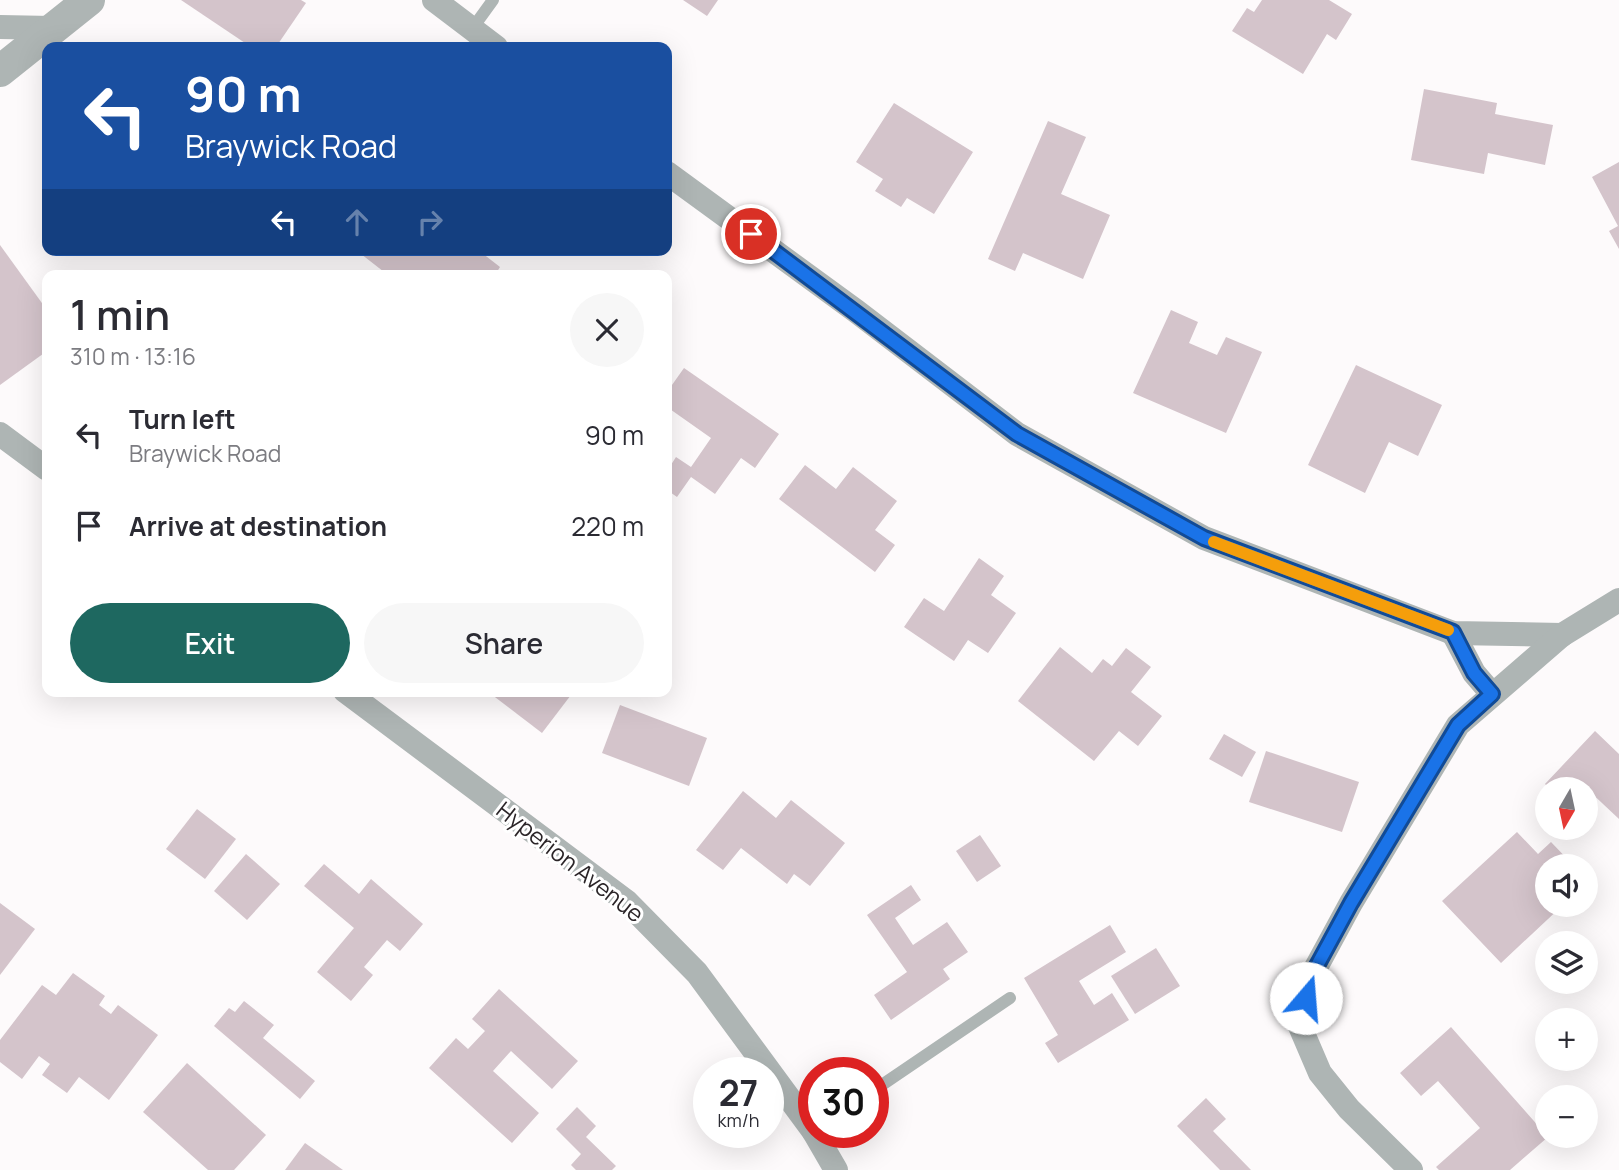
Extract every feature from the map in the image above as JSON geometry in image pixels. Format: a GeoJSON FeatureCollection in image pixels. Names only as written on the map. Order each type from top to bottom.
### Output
{"type":"FeatureCollection","features":[{"type":"Feature","properties":{"kind":"street"},"geometry":{"type":"LineString","coordinates":[[0,71],[89,0]]}},
{"type":"Feature","properties":{"kind":"street"},"geometry":{"type":"LineString","coordinates":[[434,0],[489,42]]}},
{"type":"Feature","properties":{"kind":"street"},"geometry":{"type":"LineString","coordinates":[[0,27],[52,28]]}},
{"type":"Feature","properties":{"kind":"street"},"geometry":{"type":"LineString","coordinates":[[672,177],[856,311],[1017,434],[1204,538],[1453,632],[1562,635]]}},
{"type":"Feature","properties":{"kind":"street"},"geometry":{"type":"LineString","coordinates":[[0,434],[42,465]]}},
{"type":"Feature","properties":{"kind":"street"},"geometry":{"type":"LineString","coordinates":[[1410,1170],[1349,1109],[1320,1073],[1300,1024],[1313,973],[1351,903],[1458,725],[1562,635],[1619,600]]}},
{"type":"Feature","properties":{"kind":"street"},"geometry":{"type":"LineString","coordinates":[[1453,632],[1474,673],[1492,694]]}},
{"type":"Feature","properties":{"kind":"street","name":"Hyperion Avenue"},"geometry":{"type":"LineString","coordinates":[[353,697],[626,901],[697,973],[798,1110]]}},
{"type":"Feature","properties":{"kind":"street","name":"Hyperion Avenue"},"geometry":{"type":"LineString","coordinates":[[823,1148],[836,1170]]}},
{"type":"Feature","properties":{"kind":"lane"},"geometry":{"type":"LineString","coordinates":[[472,29],[493,0]]}},
{"type":"Feature","properties":{"kind":"lane"},"geometry":{"type":"LineString","coordinates":[[889,1080],[1010,998]]}},
{"type":"Feature","properties":{"kind":"building"},"geometry":{"type":"Polygon","coordinates":[[[181,0],[301,0],[306,3],[279,42],[244,42],[181,0]]]}},
{"type":"Feature","properties":{"kind":"building"},"geometry":{"type":"Polygon","coordinates":[[[683,0],[718,0],[707,16],[683,0]]]}},
{"type":"Feature","properties":{"kind":"building"},"geometry":{"type":"Polygon","coordinates":[[[1262,0],[1329,0],[1352,14],[1336,40],[1327,34],[1303,74],[1232,31],[1247,8],[1254,12],[1262,0]]]}},
{"type":"Feature","properties":{"kind":"building"},"geometry":{"type":"Polygon","coordinates":[[[1424,89],[1497,103],[1495,114],[1553,125],[1545,165],[1488,153],[1484,174],[1411,160],[1424,89]]]}},
{"type":"Feature","properties":{"kind":"building"},"geometry":{"type":"Polygon","coordinates":[[[894,103],[973,152],[934,214],[907,198],[901,207],[875,191],[883,179],[856,162],[894,103]]]}},
{"type":"Feature","properties":{"kind":"building"},"geometry":{"type":"Polygon","coordinates":[[[1048,121],[1086,137],[1061,194],[1110,215],[1083,279],[1023,253],[1015,271],[988,259],[1048,121]]]}},
{"type":"Feature","properties":{"kind":"building"},"geometry":{"type":"Polygon","coordinates":[[[1619,162],[1619,249],[1609,231],[1618,226],[1592,177],[1619,162]]]}},
{"type":"Feature","properties":{"kind":"building"},"geometry":{"type":"Polygon","coordinates":[[[0,245],[42,303],[42,355],[0,385],[0,245]]]}},
{"type":"Feature","properties":{"kind":"building"},"geometry":{"type":"Polygon","coordinates":[[[364,256],[486,256],[500,267],[498,270],[382,270],[364,256]]]}},
{"type":"Feature","properties":{"kind":"building"},"geometry":{"type":"Polygon","coordinates":[[[1171,310],[1198,322],[1189,343],[1217,355],[1226,337],[1262,352],[1226,433],[1133,393],[1171,310]]]}},
{"type":"Feature","properties":{"kind":"building"},"geometry":{"type":"Polygon","coordinates":[[[1356,365],[1442,405],[1418,456],[1389,442],[1365,493],[1308,465],[1356,365]]]}},
{"type":"Feature","properties":{"kind":"building"},"geometry":{"type":"Polygon","coordinates":[[[684,368],[779,434],[755,468],[741,458],[715,494],[691,477],[677,497],[672,494],[672,463],[676,457],[691,467],[711,438],[672,411],[672,385],[684,368]]]}},
{"type":"Feature","properties":{"kind":"building"},"geometry":{"type":"Polygon","coordinates":[[[805,465],[836,489],[853,467],[897,501],[875,530],[895,545],[875,572],[779,499],[805,465]]]}},
{"type":"Feature","properties":{"kind":"building"},"geometry":{"type":"Polygon","coordinates":[[[979,558],[1004,576],[991,595],[1016,613],[988,653],[968,640],[954,661],[904,627],[924,598],[944,611],[979,558]]]}},
{"type":"Feature","properties":{"kind":"building"},"geometry":{"type":"Polygon","coordinates":[[[1060,647],[1092,673],[1103,659],[1112,666],[1126,648],[1151,667],[1131,692],[1162,716],[1138,746],[1119,731],[1094,761],[1018,701],[1060,647]]]}},
{"type":"Feature","properties":{"kind":"building"},"geometry":{"type":"Polygon","coordinates":[[[495,697],[569,697],[542,733],[495,697]]]}},
{"type":"Feature","properties":{"kind":"building"},"geometry":{"type":"Polygon","coordinates":[[[620,705],[707,738],[689,786],[602,753],[620,705]]]}},
{"type":"Feature","properties":{"kind":"building"},"geometry":{"type":"Polygon","coordinates":[[[1595,731],[1619,754],[1619,819],[1598,799],[1598,777],[1552,777],[1595,731]]]}},
{"type":"Feature","properties":{"kind":"building"},"geometry":{"type":"Polygon","coordinates":[[[1224,734],[1256,752],[1242,777],[1209,759],[1224,734]]]}},
{"type":"Feature","properties":{"kind":"building"},"geometry":{"type":"Polygon","coordinates":[[[1266,751],[1359,782],[1342,832],[1249,802],[1266,751]]]}},
{"type":"Feature","properties":{"kind":"building"},"geometry":{"type":"Polygon","coordinates":[[[743,791],[776,818],[791,800],[845,843],[810,886],[794,874],[787,884],[741,848],[723,870],[696,850],[743,791]]]}},
{"type":"Feature","properties":{"kind":"building"},"geometry":{"type":"Polygon","coordinates":[[[197,809],[236,839],[205,879],[166,849],[197,809]]]}},
{"type":"Feature","properties":{"kind":"building"},"geometry":{"type":"Polygon","coordinates":[[[1517,832],[1538,854],[1535,854],[1535,917],[1550,917],[1501,963],[1442,901],[1517,832]]]}},
{"type":"Feature","properties":{"kind":"building"},"geometry":{"type":"Polygon","coordinates":[[[980,835],[1001,866],[977,882],[956,851],[980,835]]]}},
{"type":"Feature","properties":{"kind":"building"},"geometry":{"type":"Polygon","coordinates":[[[1551,842],[1562,854],[1538,854],[1551,842]]]}},
{"type":"Feature","properties":{"kind":"building"},"geometry":{"type":"Polygon","coordinates":[[[246,854],[280,884],[247,920],[214,891],[246,854]]]}},
{"type":"Feature","properties":{"kind":"building"},"geometry":{"type":"Polygon","coordinates":[[[324,864],[359,894],[371,879],[423,924],[400,951],[387,940],[364,967],[373,975],[351,1001],[317,972],[354,928],[304,886],[324,864]]]}},
{"type":"Feature","properties":{"kind":"building"},"geometry":{"type":"Polygon","coordinates":[[[911,885],[921,900],[895,918],[913,945],[947,922],[968,952],[943,969],[950,979],[891,1020],[874,995],[907,972],[867,915],[911,885]]]}},
{"type":"Feature","properties":{"kind":"building"},"geometry":{"type":"Polygon","coordinates":[[[0,903],[35,929],[0,975],[0,903]]]}},
{"type":"Feature","properties":{"kind":"building"},"geometry":{"type":"Polygon","coordinates":[[[1110,925],[1126,952],[1079,981],[1094,1005],[1112,993],[1129,1020],[1058,1063],[1045,1043],[1058,1035],[1024,978],[1110,925]]]}},
{"type":"Feature","properties":{"kind":"building"},"geometry":{"type":"Polygon","coordinates":[[[1156,948],[1180,986],[1135,1014],[1111,976],[1156,948]]]}},
{"type":"Feature","properties":{"kind":"building"},"geometry":{"type":"Polygon","coordinates":[[[73,973],[105,996],[99,1005],[111,1014],[118,1005],[158,1035],[109,1100],[79,1077],[67,1093],[42,1075],[50,1064],[39,1056],[22,1079],[0,1062],[0,1040],[42,985],[56,995],[73,973]]]}},
{"type":"Feature","properties":{"kind":"building"},"geometry":{"type":"Polygon","coordinates":[[[499,989],[578,1061],[552,1089],[511,1051],[493,1071],[539,1113],[512,1143],[429,1068],[456,1038],[468,1049],[485,1031],[472,1019],[499,989]]]}},
{"type":"Feature","properties":{"kind":"building"},"geometry":{"type":"Polygon","coordinates":[[[244,1001],[274,1025],[263,1038],[315,1081],[300,1099],[214,1026],[229,1008],[235,1012],[244,1001]]]}},
{"type":"Feature","properties":{"kind":"building"},"geometry":{"type":"Polygon","coordinates":[[[1451,1027],[1535,1122],[1535,1148],[1510,1170],[1439,1170],[1436,1167],[1480,1128],[1438,1081],[1421,1096],[1400,1073],[1451,1027]]]}},
{"type":"Feature","properties":{"kind":"building"},"geometry":{"type":"Polygon","coordinates":[[[187,1063],[266,1135],[234,1170],[208,1170],[143,1112],[187,1063]]]}},
{"type":"Feature","properties":{"kind":"building"},"geometry":{"type":"Polygon","coordinates":[[[1206,1098],[1226,1119],[1213,1131],[1251,1170],[1220,1170],[1177,1126],[1206,1098]]]}},
{"type":"Feature","properties":{"kind":"building"},"geometry":{"type":"Polygon","coordinates":[[[577,1107],[596,1126],[586,1137],[616,1166],[612,1170],[576,1170],[571,1165],[581,1154],[556,1129],[577,1107]]]}},
{"type":"Feature","properties":{"kind":"building"},"geometry":{"type":"Polygon","coordinates":[[[305,1143],[343,1170],[285,1170],[305,1143]]]}},
{"type":"Feature","properties":{"kind":"slow traffic"},"geometry":{"type":"LineString","coordinates":[[1214,542],[1448,630]]}},
{"type":"Feature","properties":{"kind":"route"},"geometry":{"type":"LineString","coordinates":[[751,234],[1017,434],[1204,538],[1453,632],[1474,673],[1492,694],[1458,725],[1351,903],[1313,973],[1306,998]]}}]}
